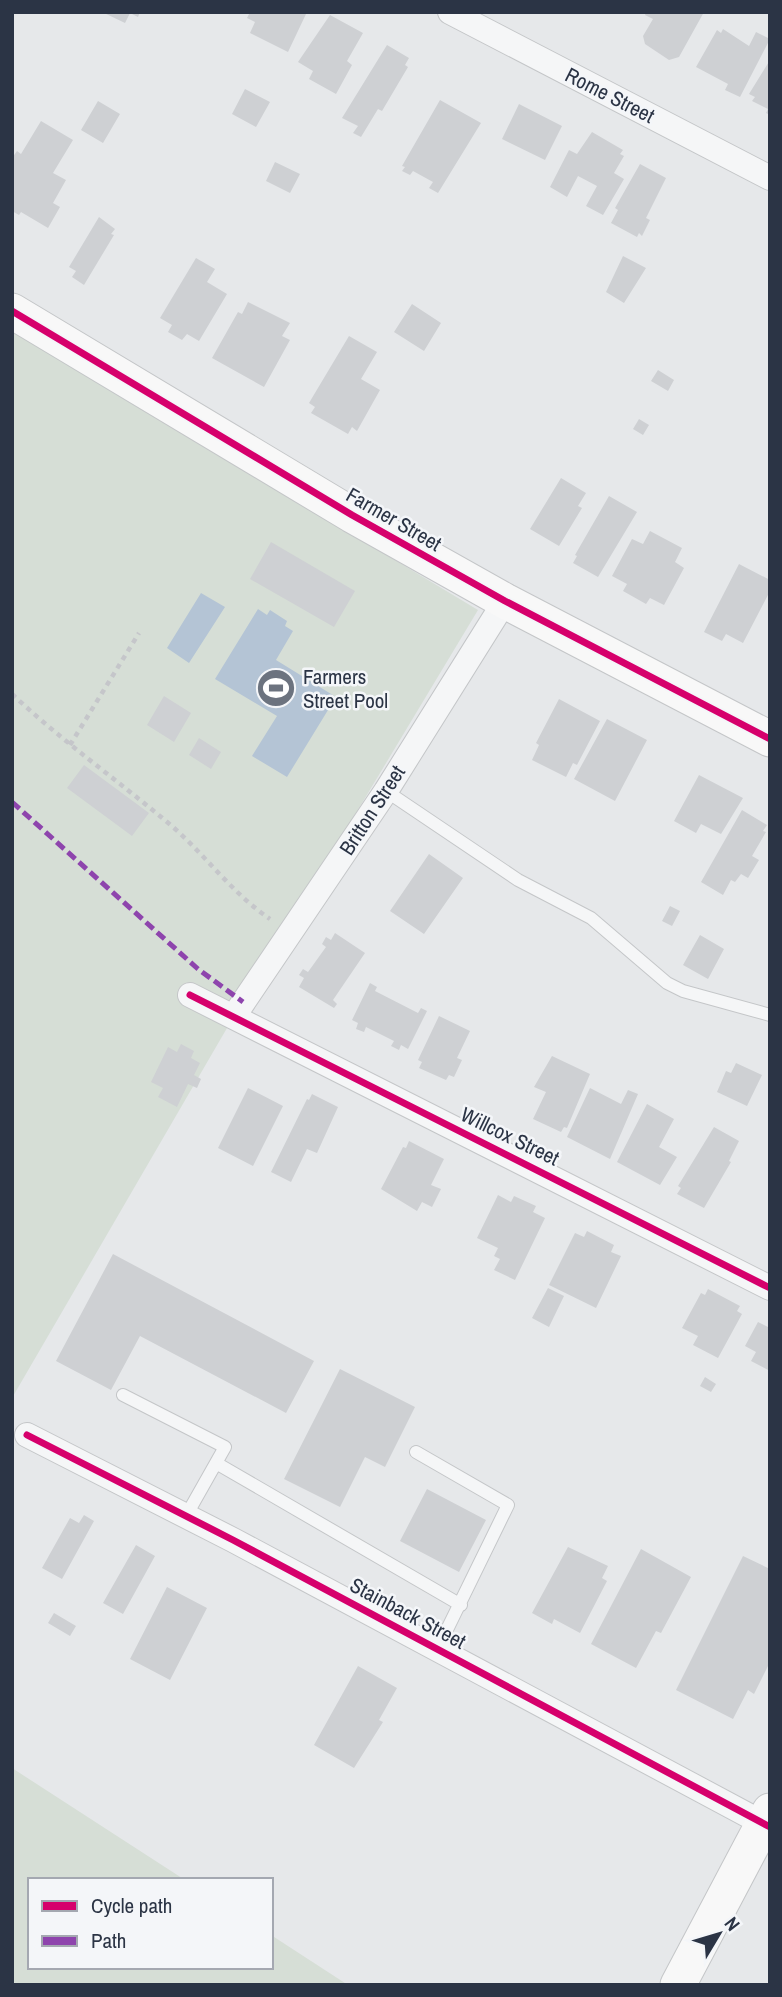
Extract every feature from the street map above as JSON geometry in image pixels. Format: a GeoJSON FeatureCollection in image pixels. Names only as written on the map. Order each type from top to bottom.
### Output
{"type":"FeatureCollection","features":[{"type":"Feature","properties":{"kind":"street","name":"Rome Street"},"geometry":{"type":"LineString","coordinates":[[450,12],[770,178]]}},
{"type":"Feature","properties":{"kind":"street","name":"Farmer Street"},"geometry":{"type":"LineString","coordinates":[[12,311],[352,515],[505,601],[770,739]]}},
{"type":"Feature","properties":{"kind":"street","name":"Britton Street"},"geometry":{"type":"LineString","coordinates":[[234,1016],[386,791],[505,601]]}},
{"type":"Feature","properties":{"kind":"street","name":"Willcox Street"},"geometry":{"type":"LineString","coordinates":[[190,995],[770,1289]]}},
{"type":"Feature","properties":{"kind":"street","name":"Stainback Street"},"geometry":{"type":"LineString","coordinates":[[27,1435],[768,1821]]}},
{"type":"Feature","properties":{"kind":"street"},"geometry":{"type":"LineString","coordinates":[[678,1985],[768,1821]]}},
{"type":"Feature","properties":{"kind":"lane"},"geometry":{"type":"LineString","coordinates":[[386,791],[518,880],[591,918],[624,943],[667,984],[770,1015]]}},
{"type":"Feature","properties":{"kind":"lane"},"geometry":{"type":"LineString","coordinates":[[123,1395],[225,1447],[186,1516]]}},
{"type":"Feature","properties":{"kind":"lane"},"geometry":{"type":"LineString","coordinates":[[416,1452],[508,1505],[438,1648]]}},
{"type":"Feature","properties":{"kind":"lane"},"geometry":{"type":"LineString","coordinates":[[216,1463],[461,1605]]}},
{"type":"Feature","properties":{"kind":"path"},"geometry":{"type":"LineString","coordinates":[[70,745],[139,633]]}},
{"type":"Feature","properties":{"kind":"path"},"geometry":{"type":"LineString","coordinates":[[12,694],[174,829],[246,902],[290,932]]}},
{"type":"Feature","properties":{"kind":"shaded area"},"geometry":{"type":"Polygon","coordinates":[[[12,330],[478,610],[234,1016],[12,1398],[12,330]]]}},
{"type":"Feature","properties":{"kind":"shaded area"},"geometry":{"type":"Polygon","coordinates":[[[12,1768],[182,1878],[28,1878],[28,1969],[273,1969],[273,1936],[348,1985],[12,1985],[12,1768]]]}},
{"type":"Feature","properties":{"kind":"water"},"geometry":{"type":"Polygon","coordinates":[[[201,593],[225,607],[189,663],[167,648],[201,593]]]}},
{"type":"Feature","properties":{"kind":"water","name":"Farmers Street Pool"},"geometry":{"type":"Polygon","coordinates":[[[258,609],[267,615],[270,610],[287,621],[285,626],[293,631],[276,660],[336,697],[287,777],[252,756],[277,716],[215,679],[258,609]]]}},
{"type":"Feature","properties":{"kind":"building"},"geometry":{"type":"Polygon","coordinates":[[[102,12],[140,12],[138,17],[130,13],[125,23],[102,12]]]}},
{"type":"Feature","properties":{"kind":"building"},"geometry":{"type":"Polygon","coordinates":[[[250,12],[306,14],[288,52],[250,33],[255,22],[247,18],[250,12]]]}},
{"type":"Feature","properties":{"kind":"building"},"geometry":{"type":"Polygon","coordinates":[[[646,12],[704,12],[679,57],[669,60],[645,44],[643,36],[653,19],[645,15],[646,12]]]}},
{"type":"Feature","properties":{"kind":"building"},"geometry":{"type":"Polygon","coordinates":[[[330,15],[363,33],[347,61],[352,65],[336,94],[309,79],[313,71],[298,62],[330,15]]]}},
{"type":"Feature","properties":{"kind":"building"},"geometry":{"type":"Polygon","coordinates":[[[723,29],[749,46],[756,32],[770,39],[740,97],[725,90],[728,84],[696,67],[717,30],[721,33],[723,29]]]}},
{"type":"Feature","properties":{"kind":"building"},"geometry":{"type":"Polygon","coordinates":[[[387,45],[409,58],[405,65],[408,67],[382,111],[378,109],[361,137],[353,133],[358,126],[342,118],[387,45]]]}},
{"type":"Feature","properties":{"kind":"building"},"geometry":{"type":"Polygon","coordinates":[[[770,60],[770,115],[766,113],[768,109],[752,101],[755,97],[749,94],[770,60]]]}},
{"type":"Feature","properties":{"kind":"building"},"geometry":{"type":"Polygon","coordinates":[[[245,89],[270,102],[256,127],[232,114],[245,89]]]}},
{"type":"Feature","properties":{"kind":"building"},"geometry":{"type":"Polygon","coordinates":[[[440,100],[481,123],[438,193],[429,188],[433,182],[413,171],[410,175],[402,171],[405,167],[402,166],[440,100]]]}},
{"type":"Feature","properties":{"kind":"building"},"geometry":{"type":"Polygon","coordinates":[[[98,101],[120,114],[103,143],[81,130],[98,101]]]}},
{"type":"Feature","properties":{"kind":"building"},"geometry":{"type":"Polygon","coordinates":[[[519,104],[562,126],[545,160],[502,139],[519,104]]]}},
{"type":"Feature","properties":{"kind":"building"},"geometry":{"type":"Polygon","coordinates":[[[41,121],[73,140],[53,173],[66,180],[53,203],[60,207],[48,228],[21,212],[19,215],[12,211],[12,158],[17,151],[21,154],[41,121]]]}},
{"type":"Feature","properties":{"kind":"building"},"geometry":{"type":"Polygon","coordinates":[[[592,132],[623,150],[620,154],[624,156],[614,173],[624,179],[603,215],[586,206],[597,186],[578,176],[567,197],[550,187],[569,150],[577,154],[592,132]]]}},
{"type":"Feature","properties":{"kind":"building"},"geometry":{"type":"Polygon","coordinates":[[[275,162],[300,174],[290,193],[266,181],[275,162]]]}},
{"type":"Feature","properties":{"kind":"building"},"geometry":{"type":"Polygon","coordinates":[[[640,164],[666,178],[646,218],[650,220],[642,236],[639,233],[637,237],[611,223],[618,210],[615,208],[640,164]]]}},
{"type":"Feature","properties":{"kind":"building"},"geometry":{"type":"Polygon","coordinates":[[[99,217],[115,229],[111,234],[114,235],[84,285],[72,277],[76,271],[69,267],[99,217]]]}},
{"type":"Feature","properties":{"kind":"building"},"geometry":{"type":"Polygon","coordinates":[[[623,256],[646,268],[624,303],[606,292],[623,256]]]}},
{"type":"Feature","properties":{"kind":"building"},"geometry":{"type":"Polygon","coordinates":[[[196,258],[215,269],[207,282],[227,294],[199,341],[187,334],[182,340],[168,332],[172,325],[160,318],[196,258]]]}},
{"type":"Feature","properties":{"kind":"building"},"geometry":{"type":"Polygon","coordinates":[[[248,302],[290,323],[282,336],[290,340],[264,387],[212,358],[238,312],[242,314],[248,302]]]}},
{"type":"Feature","properties":{"kind":"building"},"geometry":{"type":"Polygon","coordinates":[[[412,304],[441,323],[424,351],[394,332],[412,304]]]}},
{"type":"Feature","properties":{"kind":"building"},"geometry":{"type":"Polygon","coordinates":[[[349,336],[377,352],[361,379],[380,390],[357,431],[352,427],[348,434],[311,413],[315,407],[309,403],[349,336]]]}},
{"type":"Feature","properties":{"kind":"building"},"geometry":{"type":"Polygon","coordinates":[[[658,370],[674,380],[668,391],[651,381],[658,370]]]}},
{"type":"Feature","properties":{"kind":"building"},"geometry":{"type":"Polygon","coordinates":[[[639,419],[649,425],[643,435],[633,429],[639,419]]]}},
{"type":"Feature","properties":{"kind":"building"},"geometry":{"type":"Polygon","coordinates":[[[561,478],[586,493],[578,506],[582,508],[559,546],[530,529],[561,478]]]}},
{"type":"Feature","properties":{"kind":"building"},"geometry":{"type":"Polygon","coordinates":[[[609,496],[637,512],[598,577],[573,563],[609,496]]]}},
{"type":"Feature","properties":{"kind":"building"},"geometry":{"type":"Polygon","coordinates":[[[650,531],[682,548],[675,562],[684,568],[664,605],[650,598],[646,604],[623,591],[627,584],[612,576],[632,539],[643,544],[650,531]]]}},
{"type":"Feature","properties":{"kind":"building"},"geometry":{"type":"Polygon","coordinates":[[[271,542],[355,591],[334,627],[250,579],[271,542]]]}},
{"type":"Feature","properties":{"kind":"building"},"geometry":{"type":"Polygon","coordinates":[[[739,564],[770,580],[770,591],[743,643],[726,634],[722,641],[704,632],[739,564]]]}},
{"type":"Feature","properties":{"kind":"building"},"geometry":{"type":"Polygon","coordinates":[[[164,696],[191,713],[174,742],[147,725],[164,696]]]}},
{"type":"Feature","properties":{"kind":"building"},"geometry":{"type":"Polygon","coordinates":[[[559,699],[600,721],[577,765],[573,763],[566,777],[532,760],[539,745],[536,743],[559,699]]]}},
{"type":"Feature","properties":{"kind":"building"},"geometry":{"type":"Polygon","coordinates":[[[607,719],[647,740],[615,801],[574,779],[607,719]]]}},
{"type":"Feature","properties":{"kind":"building"},"geometry":{"type":"Polygon","coordinates":[[[199,738],[221,752],[211,769],[189,755],[199,738]]]}},
{"type":"Feature","properties":{"kind":"building"},"geometry":{"type":"Polygon","coordinates":[[[84,765],[149,813],[132,836],[67,788],[84,765]]]}},
{"type":"Feature","properties":{"kind":"building"},"geometry":{"type":"Polygon","coordinates":[[[699,775],[743,798],[721,834],[701,824],[696,833],[674,821],[699,775]]]}},
{"type":"Feature","properties":{"kind":"building"},"geometry":{"type":"Polygon","coordinates":[[[742,810],[767,825],[763,831],[766,832],[752,856],[759,860],[748,878],[741,874],[735,882],[731,880],[723,895],[701,882],[742,810]]]}},
{"type":"Feature","properties":{"kind":"building"},"geometry":{"type":"Polygon","coordinates":[[[429,854],[463,878],[424,934],[390,911],[429,854]]]}},
{"type":"Feature","properties":{"kind":"building"},"geometry":{"type":"Polygon","coordinates":[[[670,906],[680,911],[672,926],[662,921],[670,906]]]}},
{"type":"Feature","properties":{"kind":"building"},"geometry":{"type":"Polygon","coordinates":[[[335,933],[365,953],[333,1000],[337,1004],[334,1008],[299,987],[304,978],[299,975],[303,969],[308,972],[326,947],[322,944],[326,937],[331,940],[335,933]]]}},
{"type":"Feature","properties":{"kind":"building"},"geometry":{"type":"Polygon","coordinates":[[[700,935],[724,949],[708,979],[683,965],[700,935]]]}},
{"type":"Feature","properties":{"kind":"building"},"geometry":{"type":"Polygon","coordinates":[[[370,983],[377,987],[375,991],[418,1013],[421,1008],[427,1011],[408,1049],[401,1045],[399,1050],[391,1046],[394,1041],[366,1027],[364,1032],[356,1029],[358,1023],[352,1020],[370,983]]]}},
{"type":"Feature","properties":{"kind":"building"},"geometry":{"type":"Polygon","coordinates":[[[439,1016],[470,1031],[457,1058],[462,1060],[454,1077],[449,1075],[446,1080],[419,1068],[422,1062],[418,1060],[439,1016]]]}},
{"type":"Feature","properties":{"kind":"building"},"geometry":{"type":"Polygon","coordinates":[[[181,1044],[194,1051],[191,1058],[200,1063],[194,1075],[201,1079],[197,1088],[188,1084],[177,1107],[158,1097],[163,1088],[151,1082],[168,1047],[177,1052],[181,1044]]]}},
{"type":"Feature","properties":{"kind":"building"},"geometry":{"type":"Polygon","coordinates":[[[552,1056],[590,1074],[567,1128],[564,1127],[561,1132],[533,1119],[546,1092],[534,1087],[552,1056]]]}},
{"type":"Feature","properties":{"kind":"building"},"geometry":{"type":"Polygon","coordinates":[[[736,1063],[762,1075],[747,1106],[717,1092],[726,1071],[731,1073],[736,1063]]]}},
{"type":"Feature","properties":{"kind":"building"},"geometry":{"type":"Polygon","coordinates":[[[248,1088],[283,1106],[253,1166],[218,1148],[248,1088]]]}},
{"type":"Feature","properties":{"kind":"building"},"geometry":{"type":"Polygon","coordinates":[[[590,1088],[621,1104],[628,1090],[638,1094],[610,1159],[567,1137],[590,1088]]]}},
{"type":"Feature","properties":{"kind":"building"},"geometry":{"type":"Polygon","coordinates":[[[312,1094],[338,1107],[317,1153],[307,1149],[291,1182],[271,1172],[312,1094]]]}},
{"type":"Feature","properties":{"kind":"building"},"geometry":{"type":"Polygon","coordinates":[[[647,1104],[674,1119],[659,1147],[677,1157],[660,1185],[617,1162],[647,1104]]]}},
{"type":"Feature","properties":{"kind":"building"},"geometry":{"type":"Polygon","coordinates":[[[714,1127],[739,1141],[729,1161],[731,1162],[704,1208],[677,1194],[681,1188],[678,1186],[714,1127]]]}},
{"type":"Feature","properties":{"kind":"building"},"geometry":{"type":"Polygon","coordinates":[[[409,1141],[444,1159],[431,1185],[441,1189],[432,1207],[422,1202],[417,1211],[381,1189],[403,1147],[406,1148],[409,1141]]]}},
{"type":"Feature","properties":{"kind":"building"},"geometry":{"type":"Polygon","coordinates":[[[498,1195],[511,1202],[514,1196],[536,1206],[533,1212],[545,1218],[515,1280],[494,1270],[500,1259],[494,1256],[498,1248],[477,1238],[498,1195]]]}},
{"type":"Feature","properties":{"kind":"building"},"geometry":{"type":"Polygon","coordinates":[[[587,1231],[614,1245],[611,1252],[621,1256],[596,1308],[549,1285],[575,1233],[584,1237],[587,1231]]]}},
{"type":"Feature","properties":{"kind":"building"},"geometry":{"type":"Polygon","coordinates":[[[113,1254],[314,1361],[286,1413],[140,1336],[111,1390],[56,1361],[113,1254]]]}},
{"type":"Feature","properties":{"kind":"building"},"geometry":{"type":"Polygon","coordinates":[[[548,1288],[564,1296],[549,1327],[532,1318],[548,1288]]]}},
{"type":"Feature","properties":{"kind":"building"},"geometry":{"type":"Polygon","coordinates":[[[708,1289],[740,1306],[737,1311],[742,1314],[718,1358],[693,1345],[698,1336],[682,1328],[701,1293],[705,1295],[708,1289]]]}},
{"type":"Feature","properties":{"kind":"building"},"geometry":{"type":"Polygon","coordinates":[[[758,1322],[770,1328],[770,1371],[751,1361],[756,1352],[745,1346],[758,1322]]]}},
{"type":"Feature","properties":{"kind":"building"},"geometry":{"type":"Polygon","coordinates":[[[340,1369],[415,1407],[385,1467],[365,1457],[340,1507],[284,1479],[340,1369]]]}},
{"type":"Feature","properties":{"kind":"building"},"geometry":{"type":"Polygon","coordinates":[[[705,1377],[716,1384],[711,1392],[700,1386],[705,1377]]]}},
{"type":"Feature","properties":{"kind":"building"},"geometry":{"type":"Polygon","coordinates":[[[427,1489],[486,1520],[459,1572],[400,1541],[427,1489]]]}},
{"type":"Feature","properties":{"kind":"building"},"geometry":{"type":"Polygon","coordinates":[[[84,1515],[94,1521],[62,1579],[42,1568],[70,1518],[79,1523],[84,1515]]]}},
{"type":"Feature","properties":{"kind":"building"},"geometry":{"type":"Polygon","coordinates":[[[136,1545],[155,1556],[123,1614],[103,1603],[136,1545]]]}},
{"type":"Feature","properties":{"kind":"building"},"geometry":{"type":"Polygon","coordinates":[[[568,1547],[608,1566],[602,1578],[607,1581],[580,1633],[554,1619],[552,1624],[532,1613],[568,1547]]]}},
{"type":"Feature","properties":{"kind":"building"},"geometry":{"type":"Polygon","coordinates":[[[641,1549],[691,1577],[661,1633],[656,1631],[636,1668],[591,1644],[641,1549]]]}},
{"type":"Feature","properties":{"kind":"building"},"geometry":{"type":"Polygon","coordinates":[[[743,1556],[770,1569],[770,1662],[754,1694],[748,1690],[733,1719],[676,1690],[743,1556]]]}},
{"type":"Feature","properties":{"kind":"building"},"geometry":{"type":"Polygon","coordinates":[[[167,1587],[207,1608],[170,1680],[130,1659],[167,1587]]]}},
{"type":"Feature","properties":{"kind":"building"},"geometry":{"type":"Polygon","coordinates":[[[54,1613],[76,1626],[70,1636],[48,1623],[54,1613]]]}},
{"type":"Feature","properties":{"kind":"building"},"geometry":{"type":"Polygon","coordinates":[[[358,1666],[397,1688],[379,1720],[383,1722],[354,1768],[314,1745],[358,1666]]]}},
{"type":"Feature","properties":{"kind":"marked path"},"geometry":{"type":"LineString","coordinates":[[12,802],[198,969],[243,1002]]}},
{"type":"Feature","properties":{"kind":"cycle path"},"geometry":{"type":"LineString","coordinates":[[12,311],[352,515],[505,601],[770,739]]}},
{"type":"Feature","properties":{"kind":"cycle path"},"geometry":{"type":"LineString","coordinates":[[190,995],[770,1288]]}},
{"type":"Feature","properties":{"kind":"cycle path"},"geometry":{"type":"LineString","coordinates":[[27,1435],[233,1540],[770,1827]]}},
{"type":"Feature","properties":{"kind":"place","name":"Farmers Street Pool"},"geometry":{"type":"Point","coordinates":[276,688]}}]}
